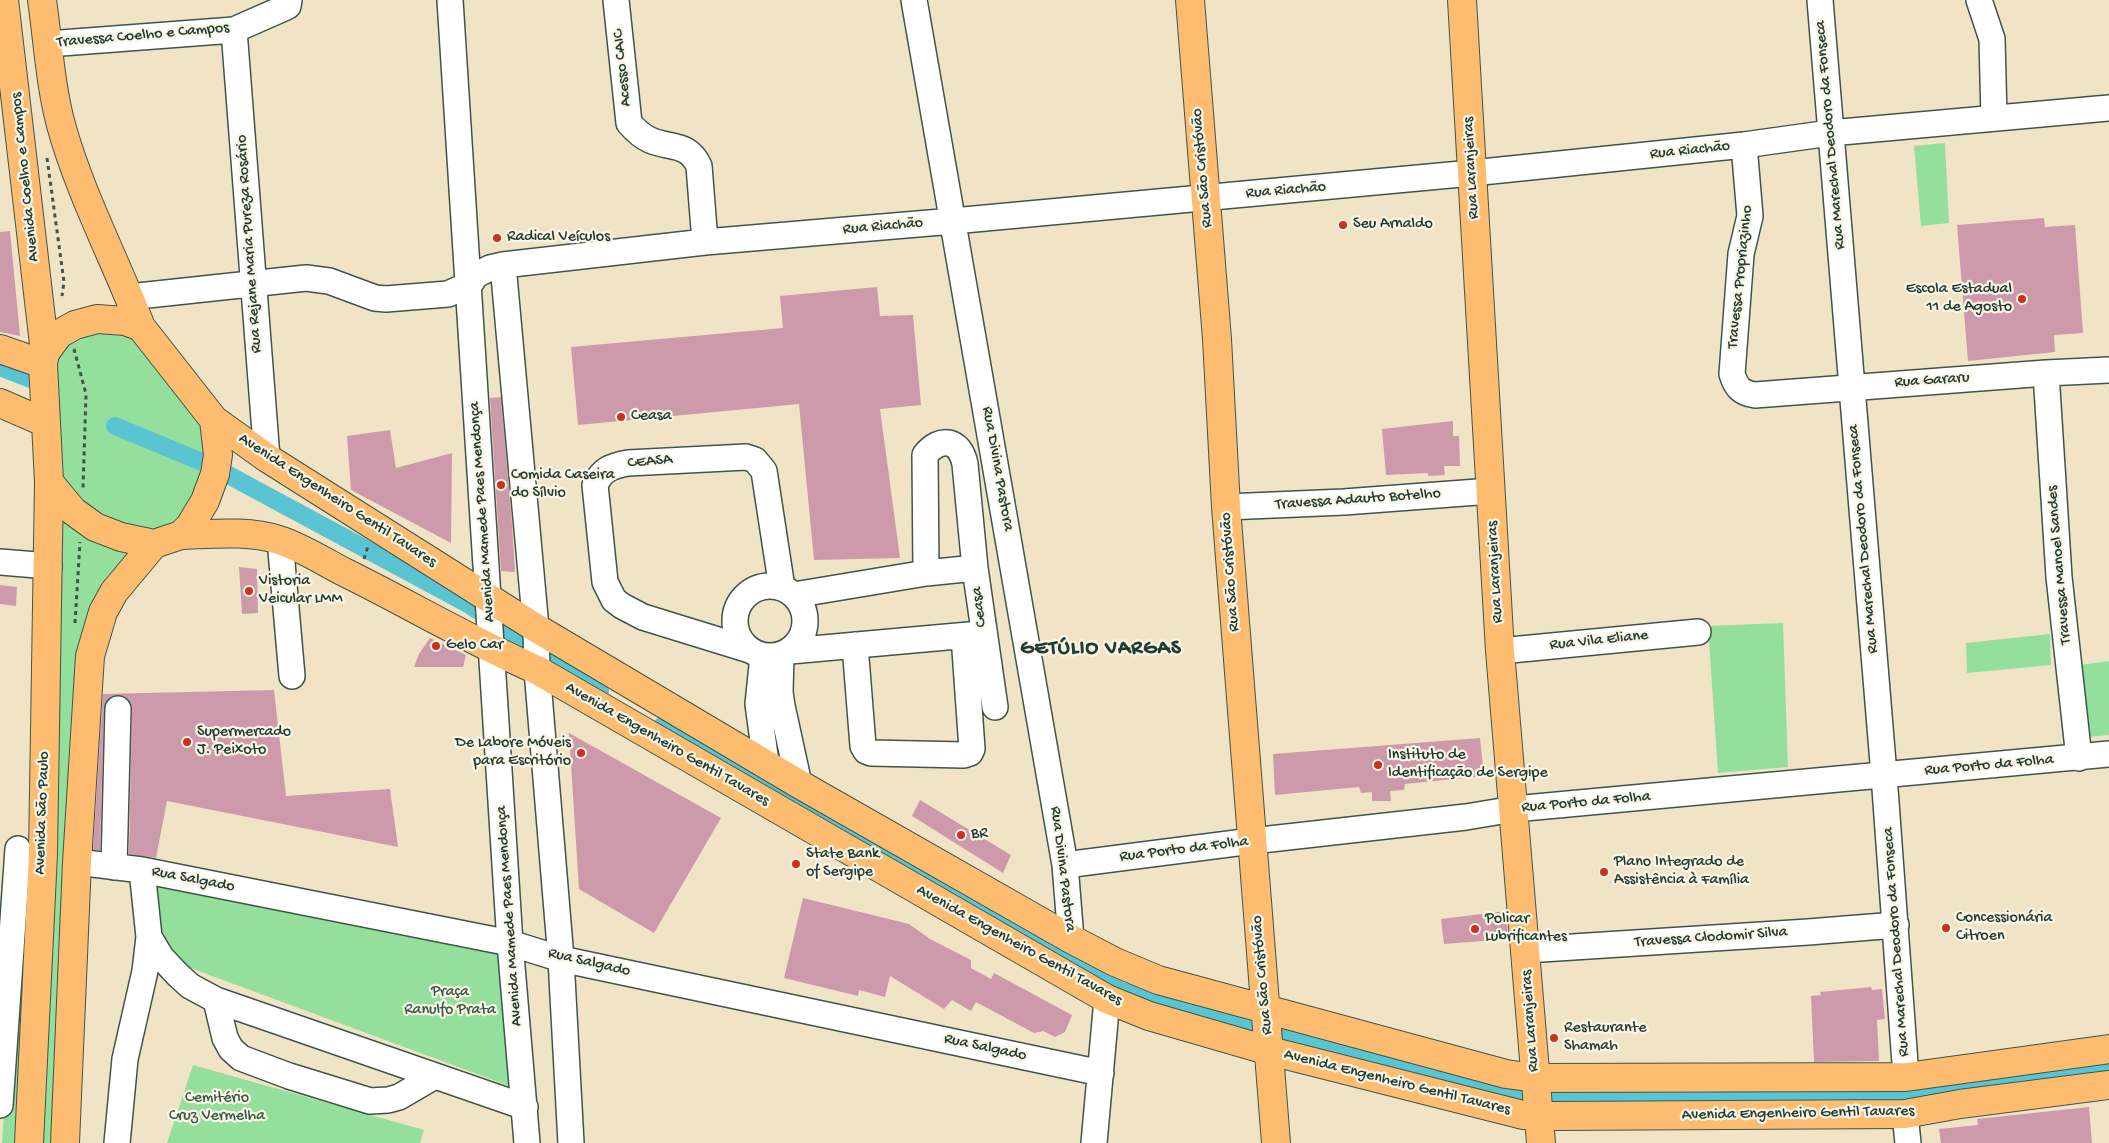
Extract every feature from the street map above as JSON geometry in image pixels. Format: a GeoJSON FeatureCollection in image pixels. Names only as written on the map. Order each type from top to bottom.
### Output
{"type":"FeatureCollection","features":[{"type":"Feature","properties":{"kind":"main road","name":"Avenida Coelho e Campos"},"geometry":{"type":"LineString","coordinates":[[4,0],[9,107],[44,359]]}},
{"type":"Feature","properties":{"kind":"main road"},"geometry":{"type":"LineString","coordinates":[[42,0],[56,98],[68,149],[86,197],[129,297]]}},
{"type":"Feature","properties":{"kind":"main road","name":"Rua São Cristóvão"},"geometry":{"type":"LineString","coordinates":[[1190,0],[1217,339],[1226,507],[1276,1143]]}},
{"type":"Feature","properties":{"kind":"main road","name":"Rua Laranjeiras"},"geometry":{"type":"LineString","coordinates":[[1462,0],[1500,651],[1541,1143]]}},
{"type":"Feature","properties":{"kind":"main road","name":"Avenida Engenheiro Gentil Tavares"},"geometry":{"type":"LineString","coordinates":[[129,297],[141,327],[214,420],[268,458],[536,632],[1071,939],[1115,962],[1158,980],[1506,1074],[1537,1096],[1905,1114],[1960,1104],[2109,1085]]}},
{"type":"Feature","properties":{"kind":"main road"},"geometry":{"type":"LineString","coordinates":[[49,482],[44,359],[60,334],[75,325],[98,319],[125,322],[141,327]]}},
{"type":"Feature","properties":{"kind":"main road"},"geometry":{"type":"LineString","coordinates":[[0,349],[44,359]]}},
{"type":"Feature","properties":{"kind":"main road"},"geometry":{"type":"LineString","coordinates":[[0,403],[46,423]]}},
{"type":"Feature","properties":{"kind":"main road","name":"Avenida Engenheiro Gentil Tavares"},"geometry":{"type":"LineString","coordinates":[[181,535],[196,518],[205,501],[215,474],[218,455],[214,420]]}},
{"type":"Feature","properties":{"kind":"main road","name":"Avenida Engenheiro Gentil Tavares"},"geometry":{"type":"LineString","coordinates":[[49,482],[73,511],[95,527],[132,540],[154,544],[181,535],[238,534],[260,535],[280,540],[492,647],[537,667],[1107,999],[1149,1016],[1523,1115],[1537,1096]]}},
{"type":"Feature","properties":{"kind":"main road","name":"Avenida São Paulo"},"geometry":{"type":"LineString","coordinates":[[29,1143],[20,850],[49,566],[49,482]]}},
{"type":"Feature","properties":{"kind":"main road"},"geometry":{"type":"LineString","coordinates":[[65,1143],[77,862],[90,656],[103,612],[127,575],[154,544]]}},
{"type":"Feature","properties":{"kind":"main road","name":"Avenida Engenheiro Gentil Tavares"},"geometry":{"type":"LineString","coordinates":[[1537,1096],[1906,1077],[2109,1048]]}},
{"type":"Feature","properties":{"kind":"street","name":"Avenida Mamede Paes Mendonça"},"geometry":{"type":"LineString","coordinates":[[450,0],[470,284],[510,943],[527,1143]]}},
{"type":"Feature","properties":{"kind":"street","name":"Acesso CAIC"},"geometry":{"type":"LineString","coordinates":[[616,0],[629,122],[637,132],[650,140],[686,150],[694,156],[699,166],[705,242]]}},
{"type":"Feature","properties":{"kind":"street","name":"Rua Divina Pastora"},"geometry":{"type":"LineString","coordinates":[[914,0],[1065,865],[1071,939]]}},
{"type":"Feature","properties":{"kind":"street","name":"Rua Marechal Deodoro da Fonseca"},"geometry":{"type":"LineString","coordinates":[[1820,0],[1896,925],[1906,1077]]}},
{"type":"Feature","properties":{"kind":"street"},"geometry":{"type":"LineString","coordinates":[[1979,0],[1987,19],[1992,39],[1994,118]]}},
{"type":"Feature","properties":{"kind":"street","name":"Travessa Coelho e Campos"},"geometry":{"type":"LineString","coordinates":[[48,44],[234,30],[288,6],[289,1]]}},
{"type":"Feature","properties":{"kind":"street","name":"Rua Rejane Maria Pureza Rosário"},"geometry":{"type":"LineString","coordinates":[[234,30],[268,458]]}},
{"type":"Feature","properties":{"kind":"street","name":"Rua Riachão"},"geometry":{"type":"LineString","coordinates":[[129,297],[253,283],[318,279],[329,281],[375,298],[386,299],[448,294],[470,284],[476,275],[490,268],[503,265],[705,242],[954,222],[1472,173],[1744,146],[1830,133],[2109,108]]}},
{"type":"Feature","properties":{"kind":"street","name":"Travessa Propriazinho"},"geometry":{"type":"LineString","coordinates":[[1744,146],[1750,216],[1741,254],[1732,374],[1739,389],[1745,394],[1755,395]]}},
{"type":"Feature","properties":{"kind":"street"},"geometry":{"type":"LineString","coordinates":[[503,265],[536,632],[537,667],[561,958],[571,1143]]}},
{"type":"Feature","properties":{"kind":"street","name":"Rua Gararu"},"geometry":{"type":"LineString","coordinates":[[1755,395],[2109,370]]}},
{"type":"Feature","properties":{"kind":"street","name":"Travessa Manoel Sandes"},"geometry":{"type":"LineString","coordinates":[[2046,373],[2059,577],[2079,758]]}},
{"type":"Feature","properties":{"kind":"street"},"geometry":{"type":"LineString","coordinates":[[926,573],[925,455],[930,448],[946,443],[957,446],[963,454],[975,568]]}},
{"type":"Feature","properties":{"kind":"street","name":"CEASA"},"geometry":{"type":"LineString","coordinates":[[771,653],[643,617],[614,600],[605,582],[595,485],[598,477],[612,466],[628,463],[737,457],[755,460],[764,471],[788,592]]}},
{"type":"Feature","properties":{"kind":"street","name":"Travessa Adauto Botelho"},"geometry":{"type":"LineString","coordinates":[[1226,507],[1344,502],[1491,491]]}},
{"type":"Feature","properties":{"kind":"street"},"geometry":{"type":"LineString","coordinates":[[280,540],[292,676]]}},
{"type":"Feature","properties":{"kind":"street"},"geometry":{"type":"LineString","coordinates":[[0,562],[49,566]]}},
{"type":"Feature","properties":{"kind":"street","name":"Ceasa"},"geometry":{"type":"LineString","coordinates":[[975,568],[974,635],[771,653],[738,638],[736,613],[738,605],[750,592],[757,588],[770,586],[788,592],[975,568]]}},
{"type":"Feature","properties":{"kind":"street"},"geometry":{"type":"LineString","coordinates":[[766,763],[758,704],[771,653],[803,634],[805,621],[802,607],[788,592]]}},
{"type":"Feature","properties":{"kind":"street","name":"Rua Vila Eliane"},"geometry":{"type":"LineString","coordinates":[[1500,651],[1698,632]]}},
{"type":"Feature","properties":{"kind":"street"},"geometry":{"type":"LineString","coordinates":[[855,645],[863,746],[866,751],[871,753],[964,755],[970,753],[972,749],[974,635]]}},
{"type":"Feature","properties":{"kind":"street"},"geometry":{"type":"LineString","coordinates":[[974,635],[995,707]]}},
{"type":"Feature","properties":{"kind":"street"},"geometry":{"type":"LineString","coordinates":[[771,653],[799,784]]}},
{"type":"Feature","properties":{"kind":"street"},"geometry":{"type":"LineString","coordinates":[[114,867],[118,709]]}},
{"type":"Feature","properties":{"kind":"street","name":"Rua Porto da Folha"},"geometry":{"type":"LineString","coordinates":[[1065,865],[1252,841],[1466,817],[1514,809],[2109,754]]}},
{"type":"Feature","properties":{"kind":"street","name":"Avenida São Paulo"},"geometry":{"type":"LineString","coordinates":[[0,1091],[20,850]]}},
{"type":"Feature","properties":{"kind":"street","name":"Rua Salgado"},"geometry":{"type":"LineString","coordinates":[[77,862],[142,870],[510,943],[561,958],[1101,1073]]}},
{"type":"Feature","properties":{"kind":"street"},"geometry":{"type":"LineString","coordinates":[[117,1143],[125,1059],[144,972],[149,937],[142,870]]}},
{"type":"Feature","properties":{"kind":"street","name":"Travessa Clodomir Silva"},"geometry":{"type":"LineString","coordinates":[[1526,950],[1896,925]]}},
{"type":"Feature","properties":{"kind":"street"},"geometry":{"type":"LineString","coordinates":[[149,937],[161,957],[183,980],[190,986],[216,1000],[525,1107]]}},
{"type":"Feature","properties":{"kind":"street"},"geometry":{"type":"LineString","coordinates":[[1094,1143],[1107,999]]}},
{"type":"Feature","properties":{"kind":"street"},"geometry":{"type":"LineString","coordinates":[[216,1000],[225,1038],[231,1049],[241,1058],[289,1076],[370,1101],[399,1098],[435,1076]]}},
{"type":"Feature","properties":{"kind":"street"},"geometry":{"type":"LineString","coordinates":[[1905,1114],[1908,1143]]}},
{"type":"Feature","properties":{"kind":"path"},"geometry":{"type":"LineString","coordinates":[[64,282],[59,309],[79,361],[86,394],[85,443]]}},
{"type":"Feature","properties":{"kind":"path"},"geometry":{"type":"LineString","coordinates":[[364,561],[369,544]]}},
{"type":"Feature","properties":{"kind":"green space"},"geometry":{"type":"Polygon","coordinates":[[[1945,143],[1949,223],[1921,226],[1914,146],[1945,143]]]}},
{"type":"Feature","properties":{"kind":"green space"},"geometry":{"type":"Polygon","coordinates":[[[78,331],[137,335],[210,439],[193,508],[168,532],[109,524],[58,482],[49,384],[61,343],[78,331]]]}},
{"type":"Feature","properties":{"kind":"green space"},"geometry":{"type":"Polygon","coordinates":[[[60,518],[136,552],[105,597],[58,1143],[35,1143],[60,518]]]}},
{"type":"Feature","properties":{"kind":"green space"},"geometry":{"type":"Polygon","coordinates":[[[1783,623],[1788,767],[1718,773],[1708,626],[1783,623]]]}},
{"type":"Feature","properties":{"kind":"green space"},"geometry":{"type":"Polygon","coordinates":[[[2050,634],[2051,665],[1967,673],[1966,643],[2050,634]]]}},
{"type":"Feature","properties":{"kind":"green space"},"geometry":{"type":"Polygon","coordinates":[[[2109,661],[2109,735],[2089,737],[2080,665],[2109,661]]]}},
{"type":"Feature","properties":{"kind":"green space"},"geometry":{"type":"Polygon","coordinates":[[[22,858],[39,862],[17,1143],[2,1143],[22,858]]]}},
{"type":"Feature","properties":{"kind":"green space","name":"Praça Ranulfo Prata"},"geometry":{"type":"Polygon","coordinates":[[[150,877],[505,954],[515,1088],[184,965],[168,951],[159,931],[150,877]]]}},
{"type":"Feature","properties":{"kind":"green space","name":"Cemitério Cruz Vermelha"},"geometry":{"type":"Polygon","coordinates":[[[193,1065],[424,1130],[420,1143],[167,1143],[193,1065]]]}},
{"type":"Feature","properties":{"kind":"building","name":"Escola Estadual 11 de Agosto"},"geometry":{"type":"Polygon","coordinates":[[[2044,218],[2045,227],[2075,225],[2083,333],[2054,335],[2055,352],[1968,361],[1957,225],[2044,218]]]}},
{"type":"Feature","properties":{"kind":"building"},"geometry":{"type":"Polygon","coordinates":[[[10,231],[20,336],[0,332],[0,232],[10,231]]]}},
{"type":"Feature","properties":{"kind":"building","name":"Ceasa"},"geometry":{"type":"Polygon","coordinates":[[[877,287],[880,316],[913,315],[921,405],[880,409],[900,558],[814,560],[799,404],[578,425],[571,347],[783,328],[780,296],[877,287]]]}},
{"type":"Feature","properties":{"kind":"building","name":"Comida Caseira do Sílvio"},"geometry":{"type":"Polygon","coordinates":[[[501,397],[515,572],[501,571],[490,398],[501,397]]]}},
{"type":"Feature","properties":{"kind":"building"},"geometry":{"type":"Polygon","coordinates":[[[1453,421],[1453,436],[1459,436],[1460,466],[1444,466],[1445,475],[1428,476],[1428,473],[1386,475],[1382,429],[1453,421]]]}},
{"type":"Feature","properties":{"kind":"building"},"geometry":{"type":"Polygon","coordinates":[[[390,430],[396,468],[452,453],[451,543],[351,490],[347,436],[390,430]]]}},
{"type":"Feature","properties":{"kind":"building","name":"Vistoria Veicular LMM"},"geometry":{"type":"Polygon","coordinates":[[[239,567],[257,569],[258,613],[242,614],[239,567]]]}},
{"type":"Feature","properties":{"kind":"building"},"geometry":{"type":"Polygon","coordinates":[[[0,585],[17,587],[16,606],[0,604],[0,585]]]}},
{"type":"Feature","properties":{"kind":"building","name":"Gelo Car"},"geometry":{"type":"Polygon","coordinates":[[[430,638],[466,655],[463,667],[414,667],[419,654],[430,638]]]}},
{"type":"Feature","properties":{"kind":"building","name":"Supermercado J. Peixoto"},"geometry":{"type":"Polygon","coordinates":[[[274,690],[286,796],[390,789],[398,847],[167,801],[156,858],[129,854],[132,709],[131,703],[126,697],[118,695],[111,697],[106,702],[104,708],[100,850],[93,850],[103,694],[274,690]]]}},
{"type":"Feature","properties":{"kind":"building"},"geometry":{"type":"Polygon","coordinates":[[[569,733],[721,818],[654,933],[579,889],[569,733]]]}},
{"type":"Feature","properties":{"kind":"building","name":"Instituto de Identificação de Sergipe"},"geometry":{"type":"Polygon","coordinates":[[[1480,738],[1484,776],[1405,784],[1404,790],[1390,791],[1391,801],[1372,801],[1372,792],[1361,793],[1359,787],[1275,795],[1273,754],[1480,738]]]}},
{"type":"Feature","properties":{"kind":"building","name":"BR"},"geometry":{"type":"Polygon","coordinates":[[[920,800],[1011,855],[1003,873],[912,816],[920,800]]]}},
{"type":"Feature","properties":{"kind":"building"},"geometry":{"type":"Polygon","coordinates":[[[803,898],[909,924],[930,939],[971,960],[971,968],[991,979],[994,973],[1072,1015],[1065,1032],[1055,1037],[1043,1031],[1034,1033],[976,1002],[971,1011],[952,1000],[944,1009],[890,976],[885,997],[859,990],[858,996],[784,978],[803,898]]]}},
{"type":"Feature","properties":{"kind":"building","name":"Policar Lubrificantes"},"geometry":{"type":"Polygon","coordinates":[[[1506,911],[1508,939],[1444,944],[1441,919],[1506,911]]]}},
{"type":"Feature","properties":{"kind":"building"},"geometry":{"type":"Polygon","coordinates":[[[1871,987],[1872,990],[1882,989],[1885,1019],[1877,1020],[1879,1061],[1814,1062],[1811,996],[1821,995],[1820,992],[1871,987]]]}},
{"type":"Feature","properties":{"kind":"building"},"geometry":{"type":"Polygon","coordinates":[[[2089,1107],[2092,1143],[1941,1143],[1939,1129],[1978,1125],[1977,1119],[2089,1107]]]}},
{"type":"Feature","properties":{"kind":"waterway"},"geometry":{"type":"LineString","coordinates":[[0,367],[31,379]]}},
{"type":"Feature","properties":{"kind":"waterway"},"geometry":{"type":"LineString","coordinates":[[115,426],[202,462]]}},
{"type":"Feature","properties":{"kind":"waterway"},"geometry":{"type":"LineString","coordinates":[[221,471],[468,604],[600,691]]}},
{"type":"Feature","properties":{"kind":"waterway"},"geometry":{"type":"LineString","coordinates":[[662,726],[1121,991],[1513,1092],[1550,1100],[1899,1097],[2109,1064]]}},
{"type":"Feature","properties":{"kind":"place","name":"Seu Arnaldo"},"geometry":{"type":"Point","coordinates":[1343,225]}},
{"type":"Feature","properties":{"kind":"place","name":"Radical Veículos"},"geometry":{"type":"Point","coordinates":[497,238]}},
{"type":"Feature","properties":{"kind":"place","name":"Escola Estadual 11 de Agosto"},"geometry":{"type":"Point","coordinates":[2022,299]}},
{"type":"Feature","properties":{"kind":"place","name":"Ceasa"},"geometry":{"type":"Point","coordinates":[621,417]}},
{"type":"Feature","properties":{"kind":"place","name":"Comida Caseira do Sílvio"},"geometry":{"type":"Point","coordinates":[501,485]}},
{"type":"Feature","properties":{"kind":"place","name":"Vistoria Veicular LMM"},"geometry":{"type":"Point","coordinates":[249,591]}},
{"type":"Feature","properties":{"kind":"place","name":"Gelo Car"},"geometry":{"type":"Point","coordinates":[436,646]}},
{"type":"Feature","properties":{"kind":"place","name":"Supermercado J. Peixoto"},"geometry":{"type":"Point","coordinates":[187,742]}},
{"type":"Feature","properties":{"kind":"place","name":"De Labore Móveis para Escritório"},"geometry":{"type":"Point","coordinates":[581,753]}},
{"type":"Feature","properties":{"kind":"place","name":"Instituto de Identificação de Sergipe"},"geometry":{"type":"Point","coordinates":[1378,765]}},
{"type":"Feature","properties":{"kind":"place","name":"BR"},"geometry":{"type":"Point","coordinates":[961,835]}},
{"type":"Feature","properties":{"kind":"place","name":"State Bank of Sergipe"},"geometry":{"type":"Point","coordinates":[796,864]}},
{"type":"Feature","properties":{"kind":"place","name":"Plano Integrado de Assistência à Família"},"geometry":{"type":"Point","coordinates":[1604,872]}},
{"type":"Feature","properties":{"kind":"place","name":"Concessionária Citroen"},"geometry":{"type":"Point","coordinates":[1946,928]}},
{"type":"Feature","properties":{"kind":"place","name":"Policar Lubrificantes"},"geometry":{"type":"Point","coordinates":[1475,929]}},
{"type":"Feature","properties":{"kind":"place","name":"Restaurante Shamah"},"geometry":{"type":"Point","coordinates":[1554,1038]}},
{"type":"Feature","properties":{"kind":"district","name":"GETÚLIO VARGAS"},"geometry":{"type":"Point","coordinates":[1101,650]}}]}
